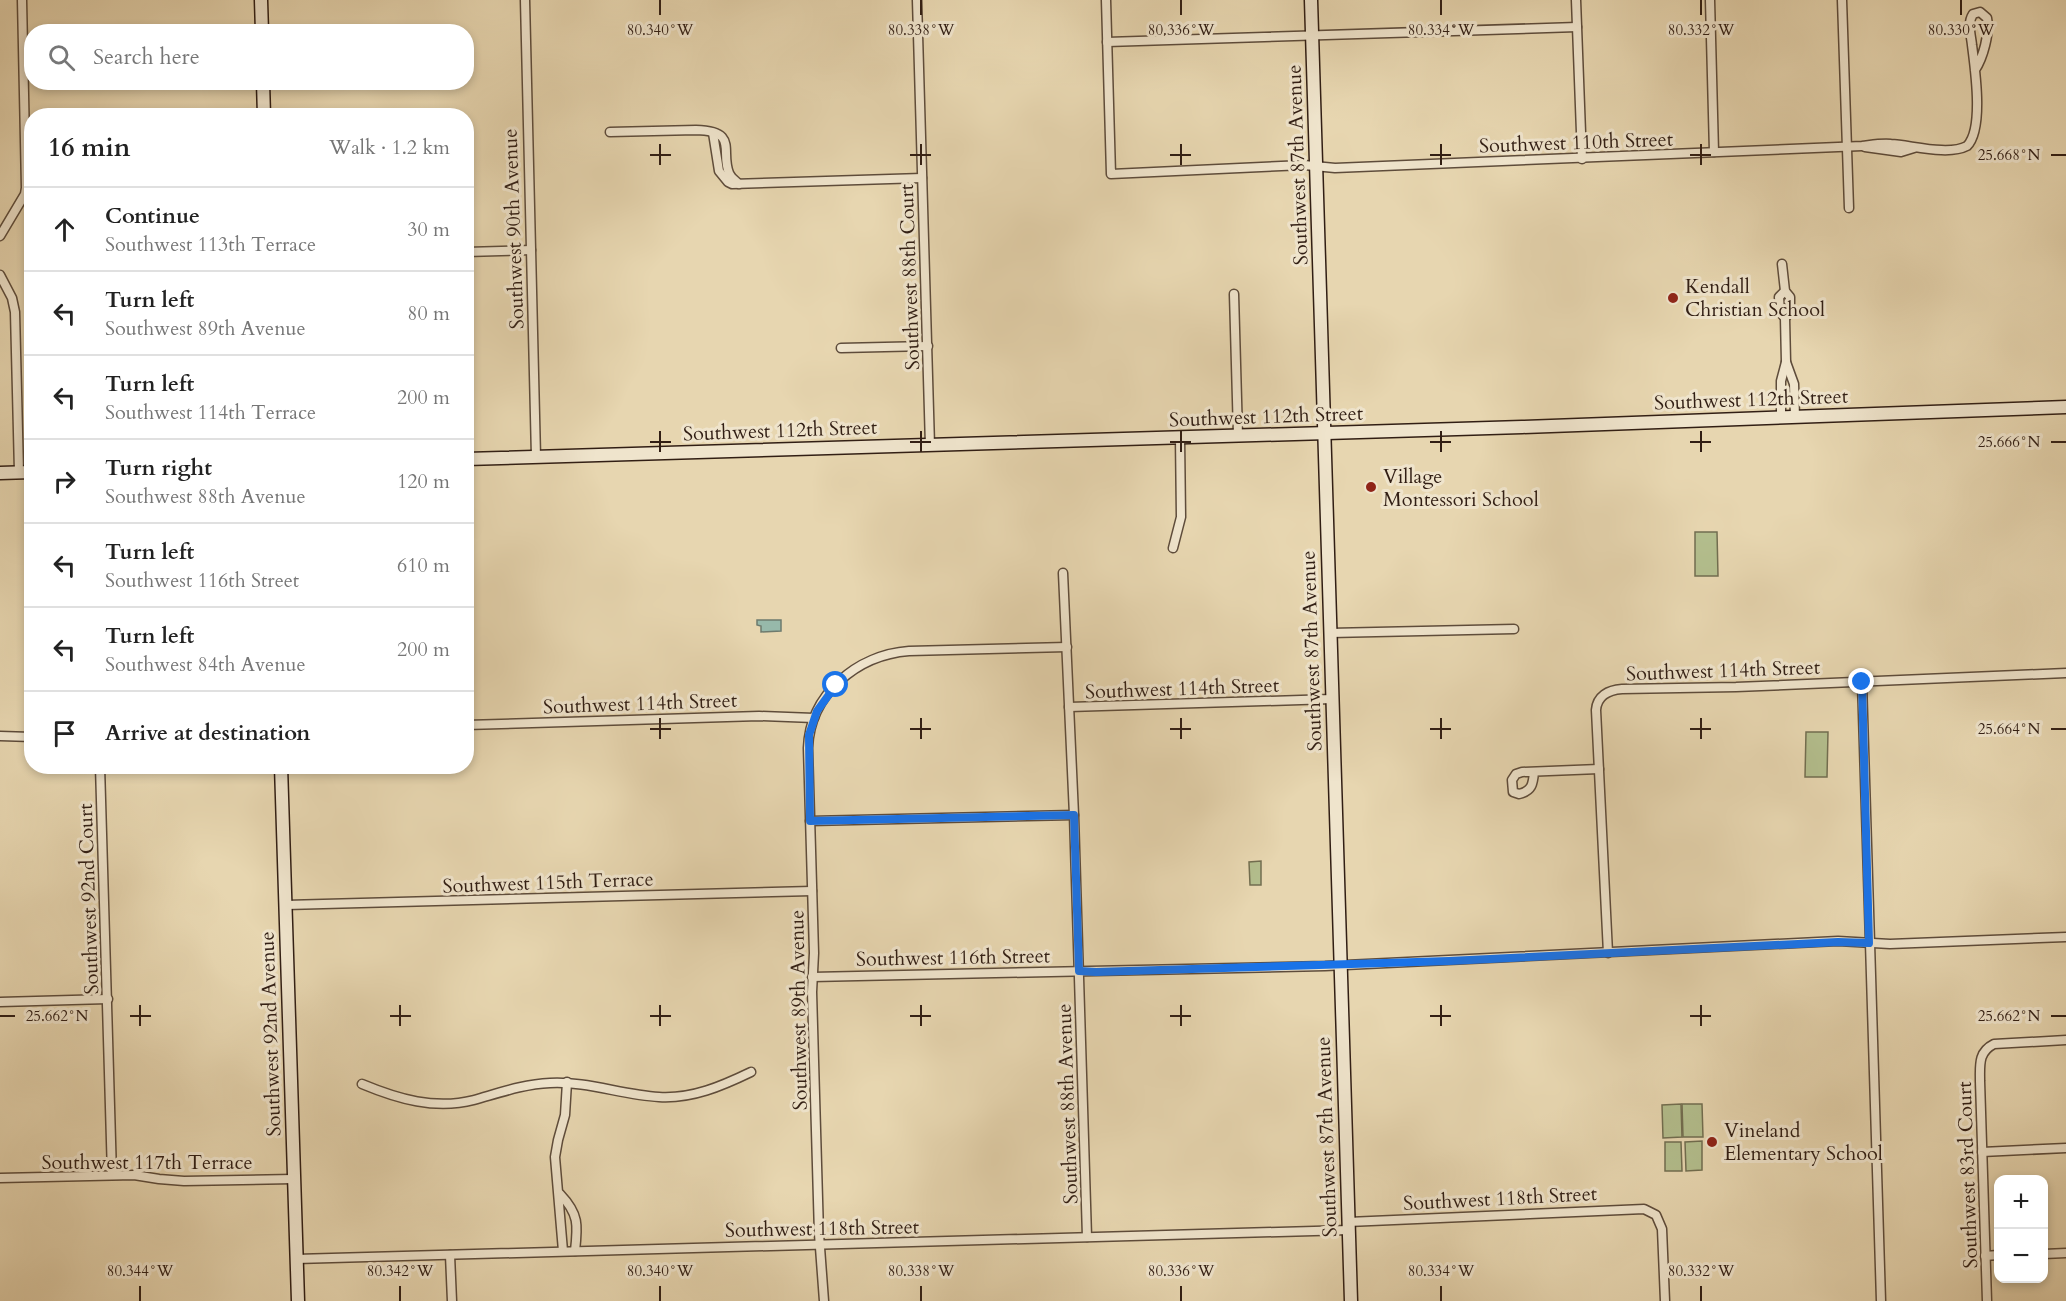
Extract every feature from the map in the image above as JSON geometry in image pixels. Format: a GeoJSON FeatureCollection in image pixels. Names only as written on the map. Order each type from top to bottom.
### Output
{"type":"FeatureCollection","features":[{"type":"Feature","properties":{"kind":"main road"},"geometry":{"type":"LineString","coordinates":[[261,0],[262,24]]}},
{"type":"Feature","properties":{"kind":"main road","name":"Southwest 87th Avenue"},"geometry":{"type":"LineString","coordinates":[[1311,0],[1351,1301]]}},
{"type":"Feature","properties":{"kind":"main road"},"geometry":{"type":"LineString","coordinates":[[263,90],[264,108]]}},
{"type":"Feature","properties":{"kind":"main road","name":"Southwest 112th Street"},"geometry":{"type":"LineString","coordinates":[[474,459],[1180,438],[2066,407]]}},
{"type":"Feature","properties":{"kind":"main road"},"geometry":{"type":"LineString","coordinates":[[0,473],[24,472]]}},
{"type":"Feature","properties":{"kind":"main road","name":"Southwest 92nd Avenue"},"geometry":{"type":"LineString","coordinates":[[282,774],[298,1301]]}},
{"type":"Feature","properties":{"kind":"street"},"geometry":{"type":"LineString","coordinates":[[22,0],[24,108]]}},
{"type":"Feature","properties":{"kind":"street","name":"Southwest 90th Avenue"},"geometry":{"type":"LineString","coordinates":[[525,0],[536,457]]}},
{"type":"Feature","properties":{"kind":"street","name":"Southwest 88th Court"},"geometry":{"type":"LineString","coordinates":[[917,0],[930,446]]}},
{"type":"Feature","properties":{"kind":"street"},"geometry":{"type":"LineString","coordinates":[[1106,0],[1107,42],[1577,27]]}},
{"type":"Feature","properties":{"kind":"street"},"geometry":{"type":"LineString","coordinates":[[1576,0],[1582,159]]}},
{"type":"Feature","properties":{"kind":"street"},"geometry":{"type":"LineString","coordinates":[[1710,0],[1714,152]]}},
{"type":"Feature","properties":{"kind":"street"},"geometry":{"type":"LineString","coordinates":[[1842,0],[1849,208]]}},
{"type":"Feature","properties":{"kind":"street"},"geometry":{"type":"LineString","coordinates":[[1980,12],[1987,18],[1988,26],[1979,64],[1975,70],[1970,22],[1973,14],[1980,12]]}},
{"type":"Feature","properties":{"kind":"street","name":"Southwest 110th Street"},"geometry":{"type":"LineString","coordinates":[[1107,42],[1111,174],[1582,159],[1892,144],[1957,149],[1967,146],[1976,131],[1975,70]]}},
{"type":"Feature","properties":{"kind":"street"},"geometry":{"type":"LineString","coordinates":[[610,132],[700,130],[713,133],[719,171],[728,182],[740,184],[922,178]]}},
{"type":"Feature","properties":{"kind":"street"},"geometry":{"type":"LineString","coordinates":[[0,236],[24,192]]}},
{"type":"Feature","properties":{"kind":"street"},"geometry":{"type":"LineString","coordinates":[[474,252],[531,250]]}},
{"type":"Feature","properties":{"kind":"street"},"geometry":{"type":"LineString","coordinates":[[1781,418],[1781,381],[1786,362],[1785,318],[1790,312],[1790,297],[1785,291],[1782,264]]}},
{"type":"Feature","properties":{"kind":"street"},"geometry":{"type":"LineString","coordinates":[[0,275],[3,289],[12,298],[15,312],[24,456]]}},
{"type":"Feature","properties":{"kind":"street"},"geometry":{"type":"LineString","coordinates":[[1234,294],[1238,435]]}},
{"type":"Feature","properties":{"kind":"street"},"geometry":{"type":"LineString","coordinates":[[841,348],[928,346]]}},
{"type":"Feature","properties":{"kind":"street"},"geometry":{"type":"LineString","coordinates":[[1786,362],[1794,384],[1794,417]]}},
{"type":"Feature","properties":{"kind":"street"},"geometry":{"type":"LineString","coordinates":[[1173,548],[1181,517],[1180,438]]}},
{"type":"Feature","properties":{"kind":"street","name":"Southwest 88th Avenue"},"geometry":{"type":"LineString","coordinates":[[1063,573],[1074,815],[1087,1237]]}},
{"type":"Feature","properties":{"kind":"street"},"geometry":{"type":"LineString","coordinates":[[1330,633],[1514,629]]}},
{"type":"Feature","properties":{"kind":"street"},"geometry":{"type":"LineString","coordinates":[[813,718],[830,692],[847,674],[860,665],[887,654],[909,651],[1067,647]]}},
{"type":"Feature","properties":{"kind":"street","name":"Southwest 114th Street"},"geometry":{"type":"LineString","coordinates":[[1608,953],[1596,705],[1600,698],[1611,690],[2066,673]]}},
{"type":"Feature","properties":{"kind":"street"},"geometry":{"type":"LineString","coordinates":[[1862,682],[1881,1301]]}},
{"type":"Feature","properties":{"kind":"street","name":"Southwest 114th Street"},"geometry":{"type":"LineString","coordinates":[[1069,707],[1332,699]]}},
{"type":"Feature","properties":{"kind":"street","name":"Southwest 114th Street"},"geometry":{"type":"LineString","coordinates":[[474,725],[759,716],[813,718]]}},
{"type":"Feature","properties":{"kind":"street","name":"Southwest 89th Avenue"},"geometry":{"type":"LineString","coordinates":[[813,718],[808,748],[820,1245],[824,1301]]}},
{"type":"Feature","properties":{"kind":"street"},"geometry":{"type":"LineString","coordinates":[[0,736],[24,737]]}},
{"type":"Feature","properties":{"kind":"street"},"geometry":{"type":"LineString","coordinates":[[1534,772],[1599,769]]}},
{"type":"Feature","properties":{"kind":"street","name":"Southwest 92nd Court"},"geometry":{"type":"LineString","coordinates":[[100,774],[112,1174]]}},
{"type":"Feature","properties":{"kind":"street"},"geometry":{"type":"LineString","coordinates":[[810,821],[1074,815]]}},
{"type":"Feature","properties":{"kind":"street","name":"Southwest 115th Terrace"},"geometry":{"type":"LineString","coordinates":[[285,906],[812,891]]}},
{"type":"Feature","properties":{"kind":"street","name":"Southwest 116th Street"},"geometry":{"type":"LineString","coordinates":[[813,977],[1340,965],[1838,942],[1890,944],[2066,937]]}},
{"type":"Feature","properties":{"kind":"street"},"geometry":{"type":"LineString","coordinates":[[0,1002],[108,999]]}},
{"type":"Feature","properties":{"kind":"street","name":"Southwest 83rd Court"},"geometry":{"type":"LineString","coordinates":[[1987,1301],[1980,1067],[1982,1055],[1985,1049],[1999,1043],[2066,1040]]}},
{"type":"Feature","properties":{"kind":"street"},"geometry":{"type":"LineString","coordinates":[[362,1084],[406,1100],[435,1104],[472,1100],[506,1090],[547,1083],[567,1082],[668,1097],[715,1089],[751,1072]]}},
{"type":"Feature","properties":{"kind":"street"},"geometry":{"type":"LineString","coordinates":[[562,1251],[560,1194],[555,1157],[565,1115],[567,1082]]}},
{"type":"Feature","properties":{"kind":"street"},"geometry":{"type":"LineString","coordinates":[[1982,1152],[2066,1148]]}},
{"type":"Feature","properties":{"kind":"street","name":"Southwest 117th Terrace"},"geometry":{"type":"LineString","coordinates":[[0,1178],[134,1174],[184,1181],[293,1179]]}},
{"type":"Feature","properties":{"kind":"street"},"geometry":{"type":"LineString","coordinates":[[560,1194],[569,1204],[576,1218],[575,1251]]}},
{"type":"Feature","properties":{"kind":"street","name":"Southwest 118th Street"},"geometry":{"type":"LineString","coordinates":[[296,1259],[1087,1237],[1349,1226],[1633,1208],[1652,1212],[1662,1229],[1665,1301]]}},
{"type":"Feature","properties":{"kind":"street"},"geometry":{"type":"LineString","coordinates":[[2048,1254],[2066,1253]]}},
{"type":"Feature","properties":{"kind":"street"},"geometry":{"type":"LineString","coordinates":[[450,1255],[452,1301]]}},
{"type":"Feature","properties":{"kind":"street"},"geometry":{"type":"LineString","coordinates":[[1985,1256],[1994,1255]]}},
{"type":"Feature","properties":{"kind":"green space"},"geometry":{"type":"Polygon","coordinates":[[[1695,532],[1717,532],[1718,576],[1695,576],[1695,532]]]}},
{"type":"Feature","properties":{"kind":"green space"},"geometry":{"type":"Polygon","coordinates":[[[1806,732],[1828,732],[1827,777],[1805,777],[1806,732]]]}},
{"type":"Feature","properties":{"kind":"green space"},"geometry":{"type":"Polygon","coordinates":[[[1261,861],[1261,885],[1250,885],[1249,862],[1261,861]]]}},
{"type":"Feature","properties":{"kind":"green space"},"geometry":{"type":"Polygon","coordinates":[[[1681,1104],[1682,1137],[1663,1138],[1662,1105],[1681,1104]]]}},
{"type":"Feature","properties":{"kind":"green space"},"geometry":{"type":"Polygon","coordinates":[[[1682,1104],[1702,1104],[1703,1137],[1683,1137],[1682,1104]]]}},
{"type":"Feature","properties":{"kind":"green space"},"geometry":{"type":"Polygon","coordinates":[[[1702,1141],[1702,1170],[1686,1171],[1685,1142],[1702,1141]]]}},
{"type":"Feature","properties":{"kind":"green space"},"geometry":{"type":"Polygon","coordinates":[[[1665,1142],[1681,1142],[1682,1171],[1665,1171],[1665,1142]]]}},
{"type":"Feature","properties":{"kind":"shaded area"},"geometry":{"type":"Polygon","coordinates":[[[757,620],[781,620],[781,631],[761,632],[761,626],[757,625],[757,620]]]}},
{"type":"Feature","properties":{"kind":"place","name":"Kendall Christian School"},"geometry":{"type":"Point","coordinates":[1673,298]}},
{"type":"Feature","properties":{"kind":"place","name":"Village Montessori School"},"geometry":{"type":"Point","coordinates":[1371,487]}},
{"type":"Feature","properties":{"kind":"place","name":"Vineland Elementary School"},"geometry":{"type":"Point","coordinates":[1712,1142]}},
{"type":"Feature","properties":{"kind":"route"},"geometry":{"type":"LineString","coordinates":[[836,685],[813,718],[809,735],[810,821],[1074,815],[1079,971],[1096,972],[1325,966],[1838,942],[1869,943],[1862,682]]}}]}
